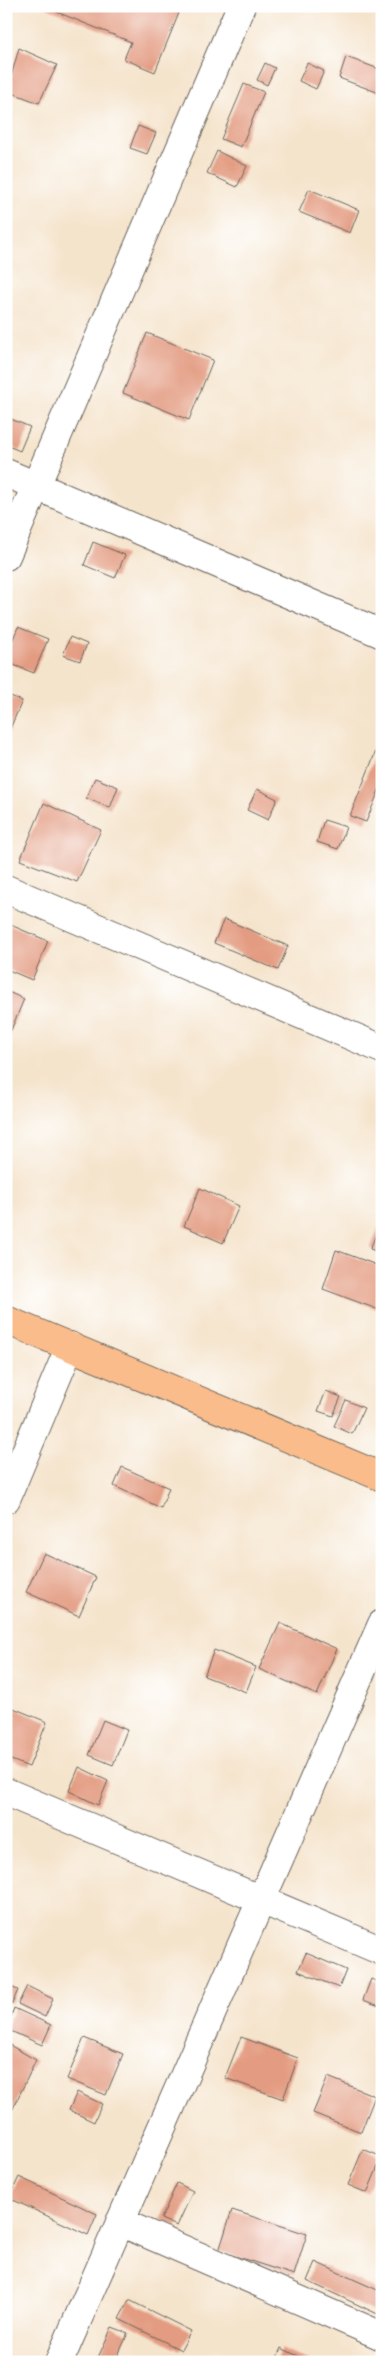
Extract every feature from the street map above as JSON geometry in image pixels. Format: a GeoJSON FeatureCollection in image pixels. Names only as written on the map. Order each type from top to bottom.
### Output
{"type":"FeatureCollection","features":[{"type":"Feature","properties":{"kind":"main road"},"geometry":{"type":"LineString","coordinates":[[6,1320],[382,1477]]}},
{"type":"Feature","properties":{"kind":"street"},"geometry":{"type":"LineString","coordinates":[[6,556],[241,6]]}},
{"type":"Feature","properties":{"kind":"street"},"geometry":{"type":"LineString","coordinates":[[6,473],[382,634]]}},
{"type":"Feature","properties":{"kind":"street"},"geometry":{"type":"LineString","coordinates":[[6,889],[382,1049]]}},
{"type":"Feature","properties":{"kind":"street"},"geometry":{"type":"LineString","coordinates":[[6,1499],[70,1346]]}},
{"type":"Feature","properties":{"kind":"street"},"geometry":{"type":"LineString","coordinates":[[59,2362],[382,1624]]}},
{"type":"Feature","properties":{"kind":"street"},"geometry":{"type":"LineString","coordinates":[[6,1792],[382,1951]]}},
{"type":"Feature","properties":{"kind":"street"},"geometry":{"type":"LineString","coordinates":[[120,2222],[382,2336]]}},
{"type":"Feature","properties":{"kind":"building"},"geometry":{"type":"Polygon","coordinates":[[[42,6],[161,6],[179,13],[155,72],[124,59],[131,42],[42,6]]]}},
{"type":"Feature","properties":{"kind":"building"},"geometry":{"type":"Polygon","coordinates":[[[19,48],[57,65],[39,103],[7,91],[19,48]]]}},
{"type":"Feature","properties":{"kind":"building"},"geometry":{"type":"Polygon","coordinates":[[[346,57],[382,70],[382,94],[339,78],[346,57]]]}},
{"type":"Feature","properties":{"kind":"building"},"geometry":{"type":"Polygon","coordinates":[[[265,63],[275,68],[267,85],[257,80],[265,63]]]}},
{"type":"Feature","properties":{"kind":"building"},"geometry":{"type":"Polygon","coordinates":[[[307,63],[324,71],[316,89],[299,81],[307,63]]]}},
{"type":"Feature","properties":{"kind":"building"},"geometry":{"type":"Polygon","coordinates":[[[244,84],[264,92],[241,147],[221,139],[244,84]]]}},
{"type":"Feature","properties":{"kind":"building"},"geometry":{"type":"Polygon","coordinates":[[[138,126],[156,133],[147,154],[130,148],[138,126]]]}},
{"type":"Feature","properties":{"kind":"building"},"geometry":{"type":"Polygon","coordinates":[[[217,151],[247,166],[237,187],[207,173],[217,151]]]}},
{"type":"Feature","properties":{"kind":"building"},"geometry":{"type":"Polygon","coordinates":[[[309,189],[359,210],[350,233],[299,212],[309,189]]]}},
{"type":"Feature","properties":{"kind":"building"},"geometry":{"type":"Polygon","coordinates":[[[147,333],[213,360],[189,420],[123,393],[147,333]]]}},
{"type":"Feature","properties":{"kind":"building"},"geometry":{"type":"Polygon","coordinates":[[[6,417],[30,427],[20,451],[6,445],[6,417]]]}},
{"type":"Feature","properties":{"kind":"building"},"geometry":{"type":"Polygon","coordinates":[[[93,542],[125,555],[115,578],[84,565],[93,542]]]}},
{"type":"Feature","properties":{"kind":"building"},"geometry":{"type":"Polygon","coordinates":[[[18,627],[48,639],[34,673],[6,662],[6,656],[18,627]]]}},
{"type":"Feature","properties":{"kind":"building"},"geometry":{"type":"Polygon","coordinates":[[[70,637],[87,644],[80,661],[63,655],[70,637]]]}},
{"type":"Feature","properties":{"kind":"building"},"geometry":{"type":"Polygon","coordinates":[[[6,694],[22,701],[6,738],[6,694]]]}},
{"type":"Feature","properties":{"kind":"building"},"geometry":{"type":"Polygon","coordinates":[[[382,736],[382,783],[366,822],[350,816],[382,736]]]}},
{"type":"Feature","properties":{"kind":"building"},"geometry":{"type":"Polygon","coordinates":[[[95,778],[118,787],[110,808],[86,798],[95,778]]]}},
{"type":"Feature","properties":{"kind":"building"},"geometry":{"type":"Polygon","coordinates":[[[257,789],[277,799],[268,820],[247,810],[257,789]]]}},
{"type":"Feature","properties":{"kind":"building"},"geometry":{"type":"Polygon","coordinates":[[[44,803],[101,830],[77,882],[20,860],[44,803]]]}},
{"type":"Feature","properties":{"kind":"building"},"geometry":{"type":"Polygon","coordinates":[[[324,820],[346,827],[338,849],[317,842],[324,820]]]}},
{"type":"Feature","properties":{"kind":"building"},"geometry":{"type":"Polygon","coordinates":[[[224,919],[288,946],[278,970],[214,943],[224,919]]]}},
{"type":"Feature","properties":{"kind":"building"},"geometry":{"type":"Polygon","coordinates":[[[6,923],[48,941],[32,980],[6,969],[6,923]]]}},
{"type":"Feature","properties":{"kind":"building"},"geometry":{"type":"Polygon","coordinates":[[[6,991],[24,999],[6,1042],[6,991]]]}},
{"type":"Feature","properties":{"kind":"building"},"geometry":{"type":"Polygon","coordinates":[[[200,1188],[239,1206],[223,1243],[184,1226],[200,1188]]]}},
{"type":"Feature","properties":{"kind":"building"},"geometry":{"type":"Polygon","coordinates":[[[382,1220],[382,1253],[370,1249],[382,1220]]]}},
{"type":"Feature","properties":{"kind":"building"},"geometry":{"type":"Polygon","coordinates":[[[336,1250],[382,1267],[382,1311],[323,1289],[336,1250]]]}},
{"type":"Feature","properties":{"kind":"building"},"geometry":{"type":"Polygon","coordinates":[[[326,1391],[341,1397],[333,1416],[318,1411],[326,1391]]]}},
{"type":"Feature","properties":{"kind":"building"},"geometry":{"type":"Polygon","coordinates":[[[346,1400],[364,1408],[352,1434],[334,1426],[346,1400]]]}},
{"type":"Feature","properties":{"kind":"building"},"geometry":{"type":"Polygon","coordinates":[[[122,1467],[169,1488],[161,1508],[114,1486],[122,1467]]]}},
{"type":"Feature","properties":{"kind":"building"},"geometry":{"type":"Polygon","coordinates":[[[44,1553],[96,1577],[79,1616],[26,1592],[44,1553]]]}},
{"type":"Feature","properties":{"kind":"building"},"geometry":{"type":"Polygon","coordinates":[[[280,1623],[337,1649],[317,1695],[259,1669],[280,1623]]]}},
{"type":"Feature","properties":{"kind":"building"},"geometry":{"type":"Polygon","coordinates":[[[214,1650],[256,1667],[246,1692],[204,1676],[214,1650]]]}},
{"type":"Feature","properties":{"kind":"building"},"geometry":{"type":"Polygon","coordinates":[[[6,1705],[47,1722],[29,1767],[6,1758],[6,1705]]]}},
{"type":"Feature","properties":{"kind":"building"},"geometry":{"type":"Polygon","coordinates":[[[103,1720],[127,1730],[113,1765],[89,1755],[103,1720]]]}},
{"type":"Feature","properties":{"kind":"building"},"geometry":{"type":"Polygon","coordinates":[[[79,1767],[108,1781],[98,1805],[69,1791],[79,1767]]]}},
{"type":"Feature","properties":{"kind":"building"},"geometry":{"type":"Polygon","coordinates":[[[306,1953],[346,1970],[339,1988],[298,1971],[306,1953]]]}},
{"type":"Feature","properties":{"kind":"building"},"geometry":{"type":"Polygon","coordinates":[[[371,1979],[382,1983],[382,2007],[363,2000],[371,1979]]]}},
{"type":"Feature","properties":{"kind":"building"},"geometry":{"type":"Polygon","coordinates":[[[6,1985],[18,1990],[12,2004],[6,2002],[6,1985]]]}},
{"type":"Feature","properties":{"kind":"building"},"geometry":{"type":"Polygon","coordinates":[[[27,1986],[53,1999],[45,2017],[18,2004],[27,1986]]]}},
{"type":"Feature","properties":{"kind":"building"},"geometry":{"type":"Polygon","coordinates":[[[14,2008],[51,2025],[42,2045],[6,2029],[14,2008]]]}},
{"type":"Feature","properties":{"kind":"building"},"geometry":{"type":"Polygon","coordinates":[[[241,2037],[298,2058],[283,2099],[225,2078],[241,2037]]]}},
{"type":"Feature","properties":{"kind":"building"},"geometry":{"type":"Polygon","coordinates":[[[84,2038],[123,2054],[106,2095],[67,2079],[84,2038]]]}},
{"type":"Feature","properties":{"kind":"building"},"geometry":{"type":"Polygon","coordinates":[[[6,2043],[36,2060],[6,2123],[6,2043]]]}},
{"type":"Feature","properties":{"kind":"building"},"geometry":{"type":"Polygon","coordinates":[[[328,2077],[375,2096],[361,2132],[313,2113],[328,2077]]]}},
{"type":"Feature","properties":{"kind":"building"},"geometry":{"type":"Polygon","coordinates":[[[77,2092],[102,2104],[94,2122],[69,2110],[77,2092]]]}},
{"type":"Feature","properties":{"kind":"building"},"geometry":{"type":"Polygon","coordinates":[[[363,2149],[382,2157],[367,2193],[348,2185],[363,2149]]]}},
{"type":"Feature","properties":{"kind":"building"},"geometry":{"type":"Polygon","coordinates":[[[19,2177],[97,2214],[88,2235],[9,2198],[19,2177]]]}},
{"type":"Feature","properties":{"kind":"building"},"geometry":{"type":"Polygon","coordinates":[[[177,2183],[193,2191],[177,2226],[161,2219],[177,2183]]]}},
{"type":"Feature","properties":{"kind":"building"},"geometry":{"type":"Polygon","coordinates":[[[232,2210],[307,2234],[294,2275],[219,2251],[232,2210]]]}},
{"type":"Feature","properties":{"kind":"building"},"geometry":{"type":"Polygon","coordinates":[[[315,2262],[382,2292],[382,2316],[307,2281],[315,2262]]]}},
{"type":"Feature","properties":{"kind":"building"},"geometry":{"type":"Polygon","coordinates":[[[129,2300],[191,2331],[181,2350],[119,2319],[129,2300]]]}},
{"type":"Feature","properties":{"kind":"building"},"geometry":{"type":"Polygon","coordinates":[[[112,2327],[128,2333],[115,2362],[96,2362],[112,2327]]]}},
{"type":"Feature","properties":{"kind":"building"},"geometry":{"type":"Polygon","coordinates":[[[281,2348],[311,2362],[275,2362],[281,2348]]]}}]}
